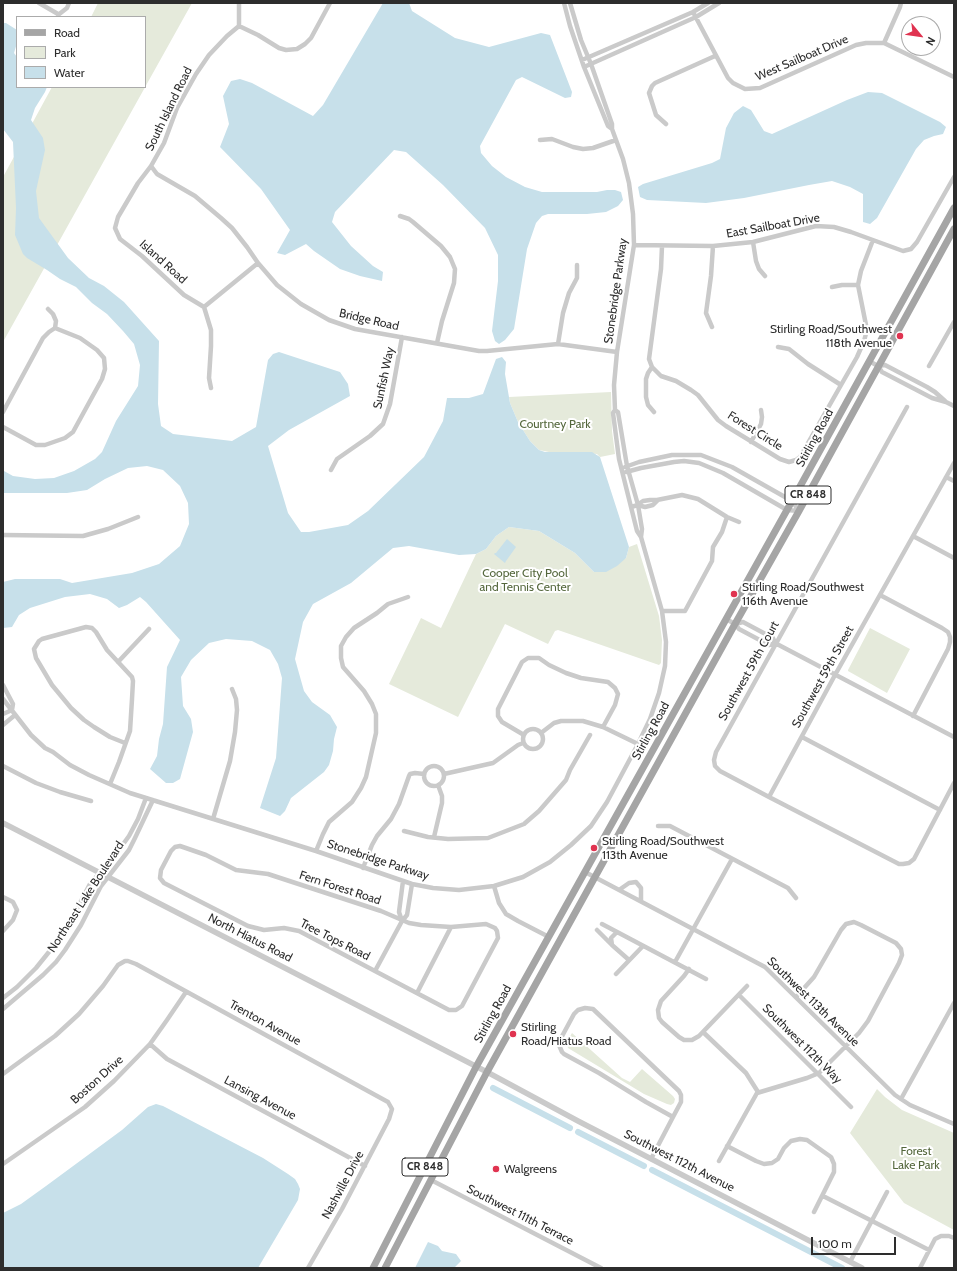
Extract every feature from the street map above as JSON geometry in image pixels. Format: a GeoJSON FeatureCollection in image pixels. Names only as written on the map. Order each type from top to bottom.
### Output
{"type":"FeatureCollection","features":[{"type":"Feature","properties":{"kind":"main road","name":"Stirling Road"},"geometry":{"type":"LineString","coordinates":[[373,1268],[476,1067],[954,208]]}},
{"type":"Feature","properties":{"kind":"main road","name":"Stirling Road"},"geometry":{"type":"LineString","coordinates":[[386,1268],[486,1072],[799,511],[954,229]]}},
{"type":"Feature","properties":{"kind":"street"},"geometry":{"type":"LineString","coordinates":[[39,3],[58,16],[67,8],[69,3]]}},
{"type":"Feature","properties":{"kind":"street"},"geometry":{"type":"LineString","coordinates":[[239,3],[239,26],[258,35],[279,48],[286,50],[296,49],[305,44],[311,38],[330,3]]}},
{"type":"Feature","properties":{"kind":"street","name":"Stonebridge Parkway"},"geometry":{"type":"LineString","coordinates":[[564,3],[584,67],[608,126],[612,129]]}},
{"type":"Feature","properties":{"kind":"street","name":"Stonebridge Parkway"},"geometry":{"type":"LineString","coordinates":[[3,700],[31,735],[45,748],[54,752],[70,765],[89,775],[146,798],[316,851],[412,884],[433,888],[459,890],[494,886],[523,877],[550,862],[571,845],[590,826],[607,802],[650,719],[660,693],[665,666],[666,642],[662,611],[641,537],[637,531],[622,471],[613,414],[615,410],[614,385],[617,352],[634,245],[629,183],[623,159],[612,129],[612,124],[581,40],[570,3]]}},
{"type":"Feature","properties":{"kind":"street"},"geometry":{"type":"LineString","coordinates":[[582,60],[693,12],[708,3]]}},
{"type":"Feature","properties":{"kind":"street"},"geometry":{"type":"LineString","coordinates":[[584,67],[696,17],[719,3]]}},
{"type":"Feature","properties":{"kind":"street"},"geometry":{"type":"LineString","coordinates":[[884,43],[901,3]]}},
{"type":"Feature","properties":{"kind":"street","name":"West Sailboat Drive"},"geometry":{"type":"LineString","coordinates":[[693,12],[728,78],[733,83],[746,89],[760,88],[774,83],[856,45],[866,43],[884,43],[954,77]]}},
{"type":"Feature","properties":{"kind":"street","name":"South Island Road"},"geometry":{"type":"LineString","coordinates":[[151,166],[164,143],[177,108],[196,74],[209,55],[239,26]]}},
{"type":"Feature","properties":{"kind":"street"},"geometry":{"type":"LineString","coordinates":[[666,124],[656,115],[649,93],[652,86],[655,83],[715,56]]}},
{"type":"Feature","properties":{"kind":"street"},"geometry":{"type":"LineString","coordinates":[[540,140],[552,139],[572,147],[583,149],[593,148],[616,140]]}},
{"type":"Feature","properties":{"kind":"street","name":"Bridge Road"},"geometry":{"type":"LineString","coordinates":[[151,166],[157,174],[195,196],[221,218],[247,247],[258,263],[277,285],[295,300],[329,320],[355,329],[487,352],[558,344],[617,352]]}},
{"type":"Feature","properties":{"kind":"street","name":"Island Road"},"geometry":{"type":"LineString","coordinates":[[151,166],[138,183],[118,217],[115,228],[120,239],[166,276],[184,295],[204,307]]}},
{"type":"Feature","properties":{"kind":"street","name":"East Sailboat Drive"},"geometry":{"type":"LineString","coordinates":[[634,245],[714,246],[753,242],[816,226],[834,227],[903,251],[911,249],[917,242],[954,177]]}},
{"type":"Feature","properties":{"kind":"street"},"geometry":{"type":"LineString","coordinates":[[400,216],[409,219],[441,246],[450,257],[455,269],[454,283],[437,343]]}},
{"type":"Feature","properties":{"kind":"street","name":"Forest Circle"},"geometry":{"type":"LineString","coordinates":[[652,368],[661,376],[676,381],[698,395],[721,423],[785,461],[796,460],[800,457],[841,386],[864,341],[867,330],[858,285],[861,271],[873,240]]}},
{"type":"Feature","properties":{"kind":"street"},"geometry":{"type":"LineString","coordinates":[[753,242],[756,261],[759,269],[765,276]]}},
{"type":"Feature","properties":{"kind":"street"},"geometry":{"type":"LineString","coordinates":[[654,412],[648,405],[646,397],[646,379],[652,368],[649,359],[661,269],[662,246]]}},
{"type":"Feature","properties":{"kind":"street"},"geometry":{"type":"LineString","coordinates":[[712,327],[706,313],[714,246]]}},
{"type":"Feature","properties":{"kind":"street"},"geometry":{"type":"LineString","coordinates":[[211,388],[209,378],[211,330],[204,307],[258,263]]}},
{"type":"Feature","properties":{"kind":"street"},"geometry":{"type":"LineString","coordinates":[[558,344],[563,313],[569,293],[577,278],[576,265]]}},
{"type":"Feature","properties":{"kind":"street"},"geometry":{"type":"LineString","coordinates":[[832,287],[842,284],[858,285]]}},
{"type":"Feature","properties":{"kind":"street"},"geometry":{"type":"LineString","coordinates":[[3,412],[44,338],[55,328],[56,321],[53,314],[48,309]]}},
{"type":"Feature","properties":{"kind":"street"},"geometry":{"type":"LineString","coordinates":[[929,366],[954,322]]}},
{"type":"Feature","properties":{"kind":"street"},"geometry":{"type":"LineString","coordinates":[[3,427],[36,445],[58,441],[65,438],[73,432],[102,379],[105,369],[104,358],[97,350],[80,338],[55,328]]}},
{"type":"Feature","properties":{"kind":"street","name":"Sunfish Way"},"geometry":{"type":"LineString","coordinates":[[331,470],[337,459],[370,436],[383,424],[390,404],[402,338]]}},
{"type":"Feature","properties":{"kind":"street"},"geometry":{"type":"LineString","coordinates":[[778,347],[789,349],[808,364],[841,386]]}},
{"type":"Feature","properties":{"kind":"street"},"geometry":{"type":"LineString","coordinates":[[869,361],[878,366],[882,372],[919,392],[954,406]]}},
{"type":"Feature","properties":{"kind":"street"},"geometry":{"type":"LineString","coordinates":[[878,366],[885,365],[920,383],[935,392],[946,402]]}},
{"type":"Feature","properties":{"kind":"street","name":"Southwest 59th Court"},"geometry":{"type":"LineString","coordinates":[[769,797],[720,771],[715,766],[714,760],[716,752],[907,407]]}},
{"type":"Feature","properties":{"kind":"street","name":"Stonebridge Parkway"},"geometry":{"type":"LineString","coordinates":[[615,410],[618,412],[627,466],[638,505],[642,529],[641,537]]}},
{"type":"Feature","properties":{"kind":"street"},"geometry":{"type":"LineString","coordinates":[[751,442],[761,424],[761,410]]}},
{"type":"Feature","properties":{"kind":"street"},"geometry":{"type":"LineString","coordinates":[[622,471],[627,466],[639,462],[672,455],[701,455],[732,467],[792,501],[799,511]]}},
{"type":"Feature","properties":{"kind":"street"},"geometry":{"type":"LineString","coordinates":[[622,471],[629,472],[641,468],[684,460],[699,463],[723,473],[787,510],[799,511]]}},
{"type":"Feature","properties":{"kind":"street","name":"Southwest 59th Street"},"geometry":{"type":"LineString","coordinates":[[769,797],[835,675],[954,463]]}},
{"type":"Feature","properties":{"kind":"street"},"geometry":{"type":"LineString","coordinates":[[946,477],[954,481]]}},
{"type":"Feature","properties":{"kind":"street"},"geometry":{"type":"LineString","coordinates":[[631,507],[638,505],[640,507],[653,505],[658,500],[682,495],[698,499],[727,517],[739,522]]}},
{"type":"Feature","properties":{"kind":"street"},"geometry":{"type":"LineString","coordinates":[[3,535],[83,536],[108,529],[138,517]]}},
{"type":"Feature","properties":{"kind":"street"},"geometry":{"type":"LineString","coordinates":[[662,611],[685,611],[712,561],[713,547],[722,532],[727,517]]}},
{"type":"Feature","properties":{"kind":"street"},"geometry":{"type":"LineString","coordinates":[[913,536],[954,558]]}},
{"type":"Feature","properties":{"kind":"street"},"geometry":{"type":"LineString","coordinates":[[880,595],[942,628],[948,632],[950,638],[950,645],[913,716]]}},
{"type":"Feature","properties":{"kind":"street"},"geometry":{"type":"LineString","coordinates":[[316,851],[329,822],[352,802],[361,788],[366,777],[376,732],[376,714],[372,704],[364,691],[343,667],[341,646],[346,637],[354,628],[388,604],[408,597]]}},
{"type":"Feature","properties":{"kind":"street"},"geometry":{"type":"LineString","coordinates":[[726,619],[735,624],[739,629],[770,645],[776,643]]}},
{"type":"Feature","properties":{"kind":"street"},"geometry":{"type":"LineString","coordinates":[[735,624],[743,622],[773,638],[776,643],[954,737]]}},
{"type":"Feature","properties":{"kind":"street"},"geometry":{"type":"LineString","coordinates":[[110,784],[130,731],[132,677],[107,650],[92,628],[86,627],[42,639],[36,645],[34,653],[52,686],[71,708],[84,720],[110,736],[125,743]]}},
{"type":"Feature","properties":{"kind":"street"},"geometry":{"type":"LineString","coordinates":[[118,662],[149,629]]}},
{"type":"Feature","properties":{"kind":"street"},"geometry":{"type":"LineString","coordinates":[[524,735],[502,722],[498,716],[498,709],[522,662],[528,658],[539,658],[549,665],[581,678],[608,682],[618,694],[615,705],[604,727]]}},
{"type":"Feature","properties":{"kind":"street","name":"Stonebridge Parkway"},"geometry":{"type":"LineString","coordinates":[[3,685],[13,704],[12,710]]}},
{"type":"Feature","properties":{"kind":"street"},"geometry":{"type":"LineString","coordinates":[[212,818],[230,761],[235,732],[237,710],[236,699],[232,689]]}},
{"type":"Feature","properties":{"kind":"street"},"geometry":{"type":"LineString","coordinates":[[3,714],[12,710]]}},
{"type":"Feature","properties":{"kind":"street"},"geometry":{"type":"LineString","coordinates":[[3,725],[15,715]]}},
{"type":"Feature","properties":{"kind":"street"},"geometry":{"type":"LineString","coordinates":[[540,732],[554,723],[561,721],[583,721],[604,727],[638,744]]}},
{"type":"Feature","properties":{"kind":"street"},"geometry":{"type":"LineString","coordinates":[[528,730],[538,730],[540,732],[543,741],[540,747],[537,749],[527,748],[523,743],[524,735],[528,730]]}},
{"type":"Feature","properties":{"kind":"street"},"geometry":{"type":"LineString","coordinates":[[404,831],[434,837],[488,838],[524,824],[539,811],[566,780],[590,735]]}},
{"type":"Feature","properties":{"kind":"street"},"geometry":{"type":"LineString","coordinates":[[802,737],[940,810]]}},
{"type":"Feature","properties":{"kind":"street"},"geometry":{"type":"LineString","coordinates":[[444,774],[493,763],[523,743]]}},
{"type":"Feature","properties":{"kind":"street"},"geometry":{"type":"LineString","coordinates":[[3,766],[36,783],[91,801]]}},
{"type":"Feature","properties":{"kind":"street"},"geometry":{"type":"LineString","coordinates":[[433,766],[440,767],[444,774],[443,782],[434,786],[428,784],[424,774],[433,766]]}},
{"type":"Feature","properties":{"kind":"street"},"geometry":{"type":"LineString","coordinates":[[363,868],[377,836],[391,819],[399,804],[410,774],[424,774]]}},
{"type":"Feature","properties":{"kind":"street"},"geometry":{"type":"LineString","coordinates":[[769,797],[899,864],[909,863],[914,859],[954,783]]}},
{"type":"Feature","properties":{"kind":"street"},"geometry":{"type":"LineString","coordinates":[[434,837],[442,803],[442,796],[438,785]]}},
{"type":"Feature","properties":{"kind":"street","name":"Northeast Lake Boulevard"},"geometry":{"type":"LineString","coordinates":[[3,998],[17,987],[50,953],[72,920],[92,882],[108,865],[129,836],[138,819],[146,798]]}},
{"type":"Feature","properties":{"kind":"street","name":"Northeast Lake Boulevard"},"geometry":{"type":"LineString","coordinates":[[3,1009],[56,962],[70,942],[108,878],[132,844],[153,800]]}},
{"type":"Feature","properties":{"kind":"street","name":"North Hiatus Road"},"geometry":{"type":"LineString","coordinates":[[3,823],[486,1072]]}},
{"type":"Feature","properties":{"kind":"street"},"geometry":{"type":"LineString","coordinates":[[658,826],[670,826],[788,888],[796,898]]}},
{"type":"Feature","properties":{"kind":"street","name":"Tree Tops Road"},"geometry":{"type":"LineString","coordinates":[[175,847],[171,851],[161,870],[160,878],[168,885],[244,924],[264,930],[284,928],[299,931],[449,1010],[456,1010]]}},
{"type":"Feature","properties":{"kind":"street","name":"Fern Forest Road"},"geometry":{"type":"LineString","coordinates":[[175,847],[184,847],[206,855],[236,870],[268,874],[381,912],[402,921],[421,925],[451,927],[486,924],[495,928],[498,934],[497,942],[460,1008],[456,1010]]}},
{"type":"Feature","properties":{"kind":"street"},"geometry":{"type":"LineString","coordinates":[[675,962],[732,859]]}},
{"type":"Feature","properties":{"kind":"street","name":"Southwest 113th Avenue"},"geometry":{"type":"LineString","coordinates":[[585,872],[765,967],[889,1090],[901,1100],[954,1124]]}},
{"type":"Feature","properties":{"kind":"street"},"geometry":{"type":"LineString","coordinates":[[402,921],[399,912],[403,882]]}},
{"type":"Feature","properties":{"kind":"street"},"geometry":{"type":"LineString","coordinates":[[619,890],[629,883],[636,882],[641,888],[641,901]]}},
{"type":"Feature","properties":{"kind":"street"},"geometry":{"type":"LineString","coordinates":[[375,972],[402,921],[407,915],[412,884]]}},
{"type":"Feature","properties":{"kind":"street"},"geometry":{"type":"LineString","coordinates":[[494,886],[506,914],[518,922],[549,937]]}},
{"type":"Feature","properties":{"kind":"street"},"geometry":{"type":"LineString","coordinates":[[3,897],[13,902],[17,910],[13,920],[3,931]]}},
{"type":"Feature","properties":{"kind":"street"},"geometry":{"type":"LineString","coordinates":[[719,1161],[758,1092],[807,1078],[818,1073],[859,1033],[868,1021],[901,959],[902,951],[896,943],[854,922],[843,926],[818,972],[796,997]]}},
{"type":"Feature","properties":{"kind":"street"},"geometry":{"type":"LineString","coordinates":[[602,924],[706,979]]}},
{"type":"Feature","properties":{"kind":"street"},"geometry":{"type":"LineString","coordinates":[[417,993],[451,927]]}},
{"type":"Feature","properties":{"kind":"street"},"geometry":{"type":"LineString","coordinates":[[597,930],[629,960]]}},
{"type":"Feature","properties":{"kind":"street"},"geometry":{"type":"LineString","coordinates":[[612,945],[611,938],[617,932]]}},
{"type":"Feature","properties":{"kind":"street"},"geometry":{"type":"LineString","coordinates":[[61,937],[70,942]]}},
{"type":"Feature","properties":{"kind":"street"},"geometry":{"type":"LineString","coordinates":[[616,974],[643,946]]}},
{"type":"Feature","properties":{"kind":"street","name":"Trenton Avenue"},"geometry":{"type":"LineString","coordinates":[[3,1074],[55,1036],[79,1014],[114,969],[121,962],[125,961],[136,964],[388,1102],[392,1109]]}},
{"type":"Feature","properties":{"kind":"street"},"geometry":{"type":"LineString","coordinates":[[689,969],[661,1001],[658,1014],[662,1022],[681,1039],[688,1040],[696,1038],[747,986]]}},
{"type":"Feature","properties":{"kind":"street","name":"Boston Drive"},"geometry":{"type":"LineString","coordinates":[[3,1164],[85,1107],[114,1081],[150,1044],[186,992]]}},
{"type":"Feature","properties":{"kind":"street","name":"Southwest 112th Way"},"geometry":{"type":"LineString","coordinates":[[739,995],[851,1107]]}},
{"type":"Feature","properties":{"kind":"street"},"geometry":{"type":"LineString","coordinates":[[901,1100],[954,1003]]}},
{"type":"Feature","properties":{"kind":"street"},"geometry":{"type":"LineString","coordinates":[[651,1159],[673,1117],[682,1098],[679,1091],[592,1009],[580,1009],[574,1014],[560,1040],[560,1048],[564,1054],[673,1117]]}},
{"type":"Feature","properties":{"kind":"street"},"geometry":{"type":"LineString","coordinates":[[703,1032],[746,1073],[758,1092]]}},
{"type":"Feature","properties":{"kind":"street","name":"Lansing Avenue"},"geometry":{"type":"LineString","coordinates":[[150,1044],[167,1059],[365,1166]]}},
{"type":"Feature","properties":{"kind":"street","name":"Southwest 112th Avenue"},"geometry":{"type":"LineString","coordinates":[[486,1072],[862,1268]]}},
{"type":"Feature","properties":{"kind":"street","name":"Nashville Drive"},"geometry":{"type":"LineString","coordinates":[[308,1268],[365,1166],[389,1119],[392,1109]]}},
{"type":"Feature","properties":{"kind":"street"},"geometry":{"type":"LineString","coordinates":[[728,1146],[764,1164],[772,1163],[778,1159],[784,1148],[791,1141],[800,1139],[807,1140],[831,1157],[834,1164],[834,1172],[814,1212]]}},
{"type":"Feature","properties":{"kind":"street","name":"Southwest 111th Terrace"},"geometry":{"type":"LineString","coordinates":[[431,1180],[601,1268]]}},
{"type":"Feature","properties":{"kind":"street"},"geometry":{"type":"LineString","coordinates":[[850,1262],[888,1192]]}},
{"type":"Feature","properties":{"kind":"street"},"geometry":{"type":"LineString","coordinates":[[823,1196],[929,1250]]}},
{"type":"Feature","properties":{"kind":"street"},"geometry":{"type":"LineString","coordinates":[[920,1268],[935,1239],[941,1236],[949,1236],[954,1238]]}},
{"type":"Feature","properties":{"kind":"green space"},"geometry":{"type":"Polygon","coordinates":[[[98,3],[192,3],[146,86],[146,16],[92,16],[98,3]]]}},
{"type":"Feature","properties":{"kind":"green space"},"geometry":{"type":"Polygon","coordinates":[[[51,88],[145,88],[3,342],[3,177],[51,88]]]}},
{"type":"Feature","properties":{"kind":"green space","name":"Courtney Park"},"geometry":{"type":"Polygon","coordinates":[[[611,392],[612,431],[615,454],[600,457],[597,454],[575,452],[554,453],[539,450],[530,441],[518,422],[509,397],[611,392]]]}},
{"type":"Feature","properties":{"kind":"green space","name":"Cooper City Pool and Tennis Center"},"geometry":{"type":"Polygon","coordinates":[[[509,527],[539,531],[575,553],[594,572],[626,558],[629,547],[637,544],[659,616],[662,640],[661,663],[659,665],[558,630],[555,631],[548,644],[505,624],[458,717],[389,684],[421,618],[441,628],[476,554],[486,549],[496,536],[509,527]]]}},
{"type":"Feature","properties":{"kind":"green space"},"geometry":{"type":"Polygon","coordinates":[[[870,628],[910,649],[887,693],[848,671],[870,628]]]}},
{"type":"Feature","properties":{"kind":"green space"},"geometry":{"type":"Polygon","coordinates":[[[572,1033],[622,1078],[630,1082],[642,1069],[673,1096],[675,1099],[674,1103],[671,1105],[667,1104],[644,1094],[568,1048],[566,1043],[572,1033]]]}},
{"type":"Feature","properties":{"kind":"green space","name":"Forest Lake Park"},"geometry":{"type":"Polygon","coordinates":[[[877,1089],[902,1110],[954,1133],[954,1230],[904,1203],[850,1133],[877,1089]]]}},
{"type":"Feature","properties":{"kind":"water"},"geometry":{"type":"Polygon","coordinates":[[[383,3],[409,3],[412,11],[455,38],[489,47],[541,33],[550,35],[572,92],[571,97],[565,98],[522,77],[516,80],[480,146],[481,153],[492,166],[506,177],[525,187],[542,192],[597,192],[615,190],[621,192],[623,200],[618,206],[606,212],[587,214],[548,214],[542,216],[536,223],[527,249],[514,329],[505,340],[499,344],[495,341],[492,331],[498,281],[498,255],[485,228],[443,185],[406,152],[394,150],[335,212],[332,222],[351,246],[373,266],[383,272],[382,281],[360,276],[340,269],[306,244],[285,255],[277,253],[290,230],[261,189],[220,147],[229,124],[223,96],[231,81],[240,79],[252,83],[313,116],[323,105],[383,3]]]}},
{"type":"Feature","properties":{"kind":"water"},"geometry":{"type":"Polygon","coordinates":[[[3,23],[6,23],[16,29],[16,46],[14,53],[16,56],[16,88],[47,88],[35,108],[31,120],[43,138],[45,150],[36,191],[39,218],[68,258],[89,278],[104,286],[124,302],[159,341],[158,404],[161,426],[173,434],[232,441],[256,427],[268,360],[273,354],[279,352],[340,372],[348,384],[350,396],[289,430],[268,446],[288,513],[301,532],[348,525],[368,511],[424,457],[443,421],[447,398],[469,398],[483,394],[496,359],[502,357],[506,362],[505,374],[510,403],[518,422],[530,441],[539,450],[545,452],[592,452],[600,457],[629,547],[626,558],[617,566],[606,572],[594,572],[575,553],[539,531],[509,527],[496,536],[486,549],[476,554],[459,555],[409,546],[393,548],[351,583],[313,604],[303,622],[295,659],[304,691],[312,702],[330,715],[337,727],[329,765],[324,772],[291,798],[285,811],[280,816],[260,808],[276,758],[282,678],[278,664],[270,650],[252,641],[226,639],[209,643],[191,660],[181,677],[183,706],[191,719],[193,732],[180,779],[173,783],[166,783],[150,769],[157,756],[163,724],[167,667],[180,640],[146,602],[140,597],[119,608],[107,599],[90,594],[65,597],[30,608],[19,615],[12,627],[3,628],[3,582],[15,579],[60,579],[72,583],[132,573],[159,564],[180,546],[189,524],[188,503],[180,486],[163,470],[147,466],[128,468],[87,490],[67,493],[3,493],[4,471],[13,476],[35,479],[54,478],[74,471],[95,459],[102,452],[116,421],[138,386],[140,365],[134,344],[107,314],[92,303],[76,287],[60,279],[23,254],[15,235],[16,208],[13,142],[3,129],[3,23]]]}},
{"type":"Feature","properties":{"kind":"water"},"geometry":{"type":"Polygon","coordinates":[[[868,92],[882,93],[940,122],[946,127],[943,134],[924,140],[916,149],[877,218],[870,224],[863,222],[863,194],[850,187],[832,181],[744,198],[706,203],[647,200],[640,197],[638,187],[643,184],[712,163],[720,159],[726,128],[734,113],[743,106],[751,110],[764,131],[772,134],[868,92]]]}},
{"type":"Feature","properties":{"kind":"water"},"geometry":{"type":"Polygon","coordinates":[[[507,539],[516,547],[505,563],[494,554],[507,539]]]}},
{"type":"Feature","properties":{"kind":"water"},"geometry":{"type":"Polygon","coordinates":[[[156,1104],[163,1106],[263,1158],[295,1179],[300,1189],[298,1200],[258,1268],[3,1268],[3,1213],[21,1204],[122,1130],[148,1107],[156,1104]]]}},
{"type":"Feature","properties":{"kind":"water"},"geometry":{"type":"Polygon","coordinates":[[[428,1242],[438,1246],[442,1251],[456,1254],[461,1261],[454,1268],[415,1268],[428,1242]]]}},
{"type":"Feature","properties":{"kind":"waterway"},"geometry":{"type":"LineString","coordinates":[[493,1088],[570,1128]]}},
{"type":"Feature","properties":{"kind":"waterway"},"geometry":{"type":"LineString","coordinates":[[578,1132],[644,1166]]}},
{"type":"Feature","properties":{"kind":"waterway"},"geometry":{"type":"LineString","coordinates":[[652,1170],[842,1268]]}},
{"type":"Feature","properties":{"kind":"place","name":"Stirling Road/Southwest 118th Avenue"},"geometry":{"type":"Point","coordinates":[900,336]}},
{"type":"Feature","properties":{"kind":"place","name":"Stirling Road/Southwest 116th Avenue"},"geometry":{"type":"Point","coordinates":[734,594]}},
{"type":"Feature","properties":{"kind":"place","name":"Stirling Road/Southwest 113th Avenue"},"geometry":{"type":"Point","coordinates":[594,848]}},
{"type":"Feature","properties":{"kind":"place","name":"Stirling Road/Hiatus Road"},"geometry":{"type":"Point","coordinates":[513,1034]}},
{"type":"Feature","properties":{"kind":"place","name":"Walgreens"},"geometry":{"type":"Point","coordinates":[496,1169]}}]}
